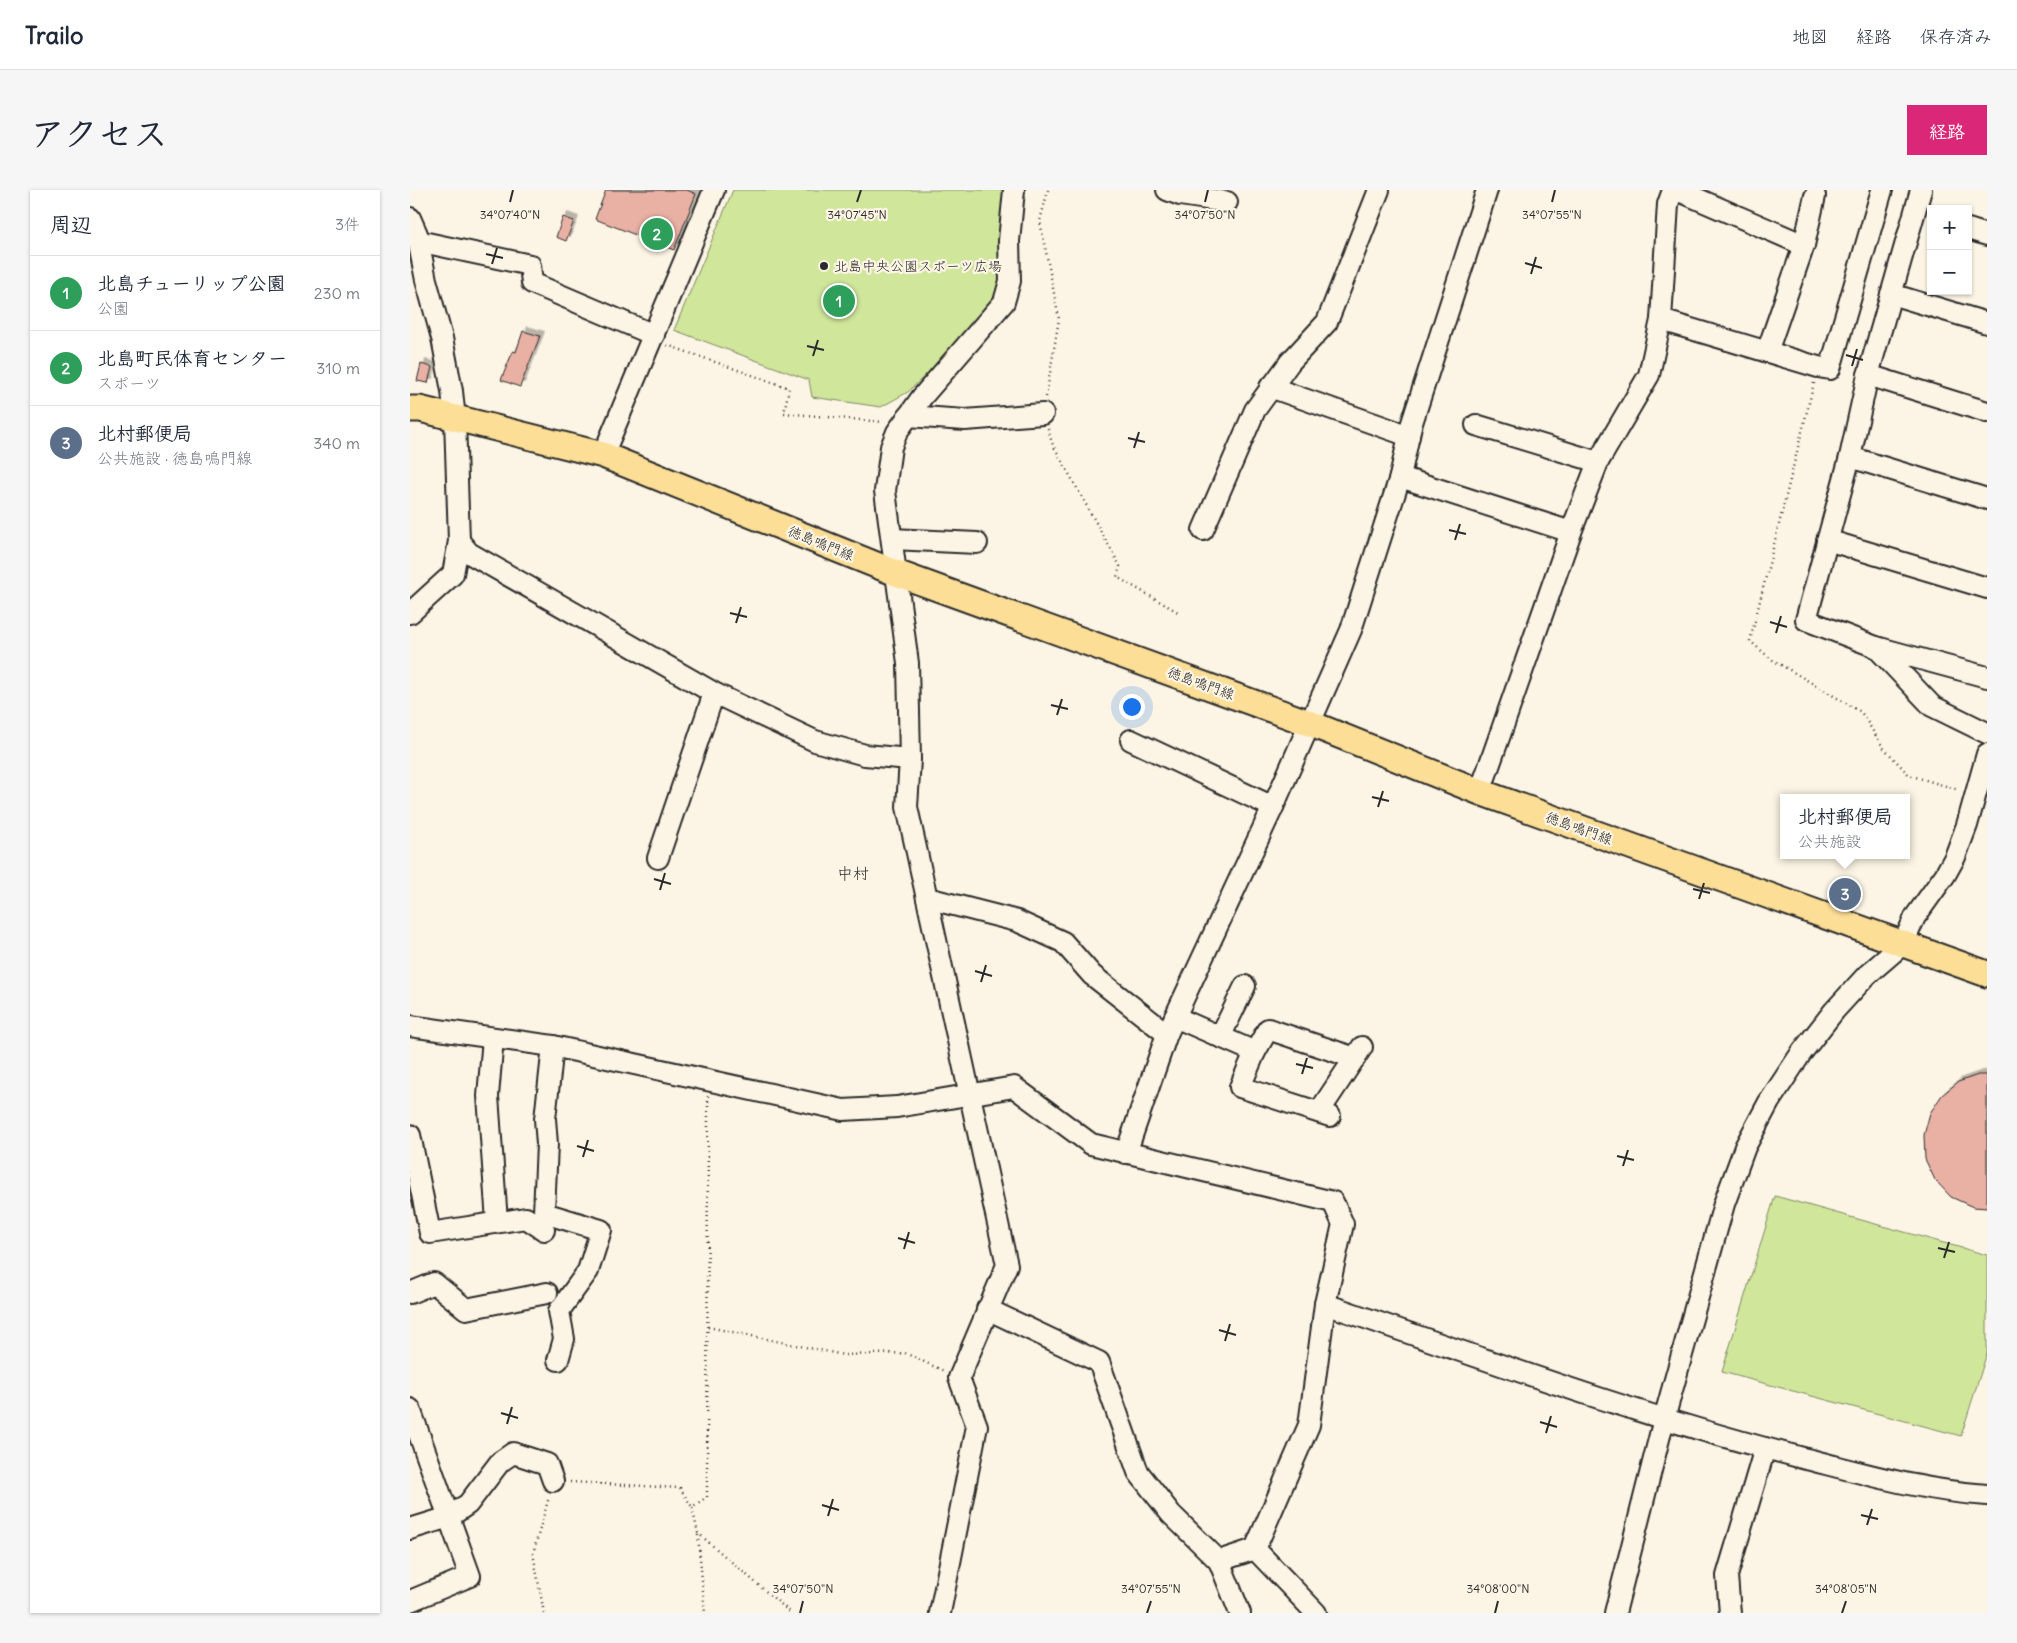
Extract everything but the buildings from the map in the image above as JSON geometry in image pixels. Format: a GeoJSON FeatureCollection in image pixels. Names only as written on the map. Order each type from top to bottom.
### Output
{"type":"FeatureCollection","features":[{"type":"Feature","properties":{"kind":"main road","name":"徳島鳴門線"},"geometry":{"type":"LineString","coordinates":[[410,408],[604,455],[896,573],[1309,723],[1480,792],[1987,974]]}},
{"type":"Feature","properties":{"kind":"street"},"geometry":{"type":"LineString","coordinates":[[604,455],[714,190]]}},
{"type":"Feature","properties":{"kind":"street"},"geometry":{"type":"LineString","coordinates":[[940,1613],[977,1426],[959,1378],[1008,1265],[907,808],[910,759],[908,663],[885,491],[891,446],[896,432],[922,397],[1004,302],[1010,281],[1009,241],[1014,190]]}},
{"type":"Feature","properties":{"kind":"street"},"geometry":{"type":"LineString","coordinates":[[1167,190],[1180,195],[1227,202]]}},
{"type":"Feature","properties":{"kind":"street"},"geometry":{"type":"LineString","coordinates":[[1202,530],[1254,410],[1290,362],[1327,322],[1379,190]]}},
{"type":"Feature","properties":{"kind":"street"},"geometry":{"type":"LineString","coordinates":[[1126,1153],[1171,1026],[1352,630],[1400,477],[1409,436],[1486,190]]}},
{"type":"Feature","properties":{"kind":"street"},"geometry":{"type":"LineString","coordinates":[[1480,792],[1571,532],[1598,462],[1648,375],[1661,320],[1668,204],[1673,190]]}},
{"type":"Feature","properties":{"kind":"street"},"geometry":{"type":"LineString","coordinates":[[1677,190],[1804,245]]}},
{"type":"Feature","properties":{"kind":"street"},"geometry":{"type":"LineString","coordinates":[[1661,320],[1830,369],[1882,190]]}},
{"type":"Feature","properties":{"kind":"street"},"geometry":{"type":"LineString","coordinates":[[1921,190],[1923,215],[1891,294],[1868,375],[1850,457],[1806,620],[1876,647],[1987,677]]}},
{"type":"Feature","properties":{"kind":"street"},"geometry":{"type":"LineString","coordinates":[[1767,352],[1804,245],[1815,196]]}},
{"type":"Feature","properties":{"kind":"street"},"geometry":{"type":"LineString","coordinates":[[1972,230],[1987,235]]}},
{"type":"Feature","properties":{"kind":"street"},"geometry":{"type":"LineString","coordinates":[[410,613],[453,574],[459,541],[455,419],[452,391],[442,338],[414,232],[530,265],[532,283],[653,337]]}},
{"type":"Feature","properties":{"kind":"street"},"geometry":{"type":"LineString","coordinates":[[1891,294],[1987,323]]}},
{"type":"Feature","properties":{"kind":"street"},"geometry":{"type":"LineString","coordinates":[[1868,375],[1987,412]]}},
{"type":"Feature","properties":{"kind":"street"},"geometry":{"type":"LineString","coordinates":[[1270,387],[1409,436]]}},
{"type":"Feature","properties":{"kind":"street"},"geometry":{"type":"LineString","coordinates":[[905,420],[965,420],[1043,414]]}},
{"type":"Feature","properties":{"kind":"street"},"geometry":{"type":"LineString","coordinates":[[1476,425],[1598,462]]}},
{"type":"Feature","properties":{"kind":"street"},"geometry":{"type":"LineString","coordinates":[[1850,457],[1987,499]]}},
{"type":"Feature","properties":{"kind":"street"},"geometry":{"type":"LineString","coordinates":[[1400,477],[1571,532]]}},
{"type":"Feature","properties":{"kind":"street"},"geometry":{"type":"LineString","coordinates":[[892,539],[977,543]]}},
{"type":"Feature","properties":{"kind":"street"},"geometry":{"type":"LineString","coordinates":[[1827,540],[1987,588]]}},
{"type":"Feature","properties":{"kind":"street"},"geometry":{"type":"LineString","coordinates":[[459,541],[469,553],[714,693],[815,741],[865,755],[910,759]]}},
{"type":"Feature","properties":{"kind":"street"},"geometry":{"type":"LineString","coordinates":[[1876,647],[1932,706],[1987,733]]}},
{"type":"Feature","properties":{"kind":"street"},"geometry":{"type":"LineString","coordinates":[[658,858],[714,693]]}},
{"type":"Feature","properties":{"kind":"street"},"geometry":{"type":"LineString","coordinates":[[1131,740],[1273,806]]}},
{"type":"Feature","properties":{"kind":"street"},"geometry":{"type":"LineString","coordinates":[[1615,1613],[1664,1419],[1724,1204],[1745,1147],[1768,1102],[1834,1011],[1903,944],[1915,917],[1945,875],[1955,857],[1972,808],[1987,754]]}},
{"type":"Feature","properties":{"kind":"street"},"geometry":{"type":"LineString","coordinates":[[927,898],[1017,921],[1063,942],[1092,975],[1171,1026],[1220,1037],[1255,1052]]}},
{"type":"Feature","properties":{"kind":"street"},"geometry":{"type":"LineString","coordinates":[[1220,1037],[1245,986]]}},
{"type":"Feature","properties":{"kind":"street"},"geometry":{"type":"LineString","coordinates":[[410,1026],[553,1046],[843,1110],[897,1107],[1014,1087],[1091,1144],[1333,1202],[1343,1224],[1325,1304],[1309,1425],[1255,1549],[1219,1561]]}},
{"type":"Feature","properties":{"kind":"street"},"geometry":{"type":"LineString","coordinates":[[1268,1029],[1358,1053],[1324,1114],[1240,1087],[1255,1052],[1268,1029]]}},
{"type":"Feature","properties":{"kind":"street"},"geometry":{"type":"LineString","coordinates":[[493,1038],[488,1096],[497,1222]]}},
{"type":"Feature","properties":{"kind":"street"},"geometry":{"type":"LineString","coordinates":[[553,1046],[545,1119],[547,1144],[544,1213],[601,1230],[588,1271],[559,1311],[564,1339],[558,1360]]}},
{"type":"Feature","properties":{"kind":"street"},"geometry":{"type":"LineString","coordinates":[[410,1136],[430,1233],[526,1218],[544,1230]]}},
{"type":"Feature","properties":{"kind":"street"},"geometry":{"type":"LineString","coordinates":[[410,1293],[434,1282],[466,1309],[547,1293]]}},
{"type":"Feature","properties":{"kind":"street"},"geometry":{"type":"LineString","coordinates":[[1325,1304],[1664,1419],[1765,1448],[1912,1486],[1987,1495]]}},
{"type":"Feature","properties":{"kind":"street"},"geometry":{"type":"LineString","coordinates":[[988,1309],[1099,1362],[1138,1472],[1171,1514],[1219,1561],[1240,1613]]}},
{"type":"Feature","properties":{"kind":"street"},"geometry":{"type":"LineString","coordinates":[[410,1409],[470,1576],[410,1601]]}},
{"type":"Feature","properties":{"kind":"street"},"geometry":{"type":"LineString","coordinates":[[1730,1613],[1727,1576],[1765,1448]]}},
{"type":"Feature","properties":{"kind":"street"},"geometry":{"type":"LineString","coordinates":[[410,1529],[449,1517],[468,1504],[500,1462],[513,1453],[548,1464],[553,1481]]}},
{"type":"Feature","properties":{"kind":"street"},"geometry":{"type":"LineString","coordinates":[[1255,1549],[1316,1613]]}},
{"type":"Feature","properties":{"kind":"path"},"geometry":{"type":"LineString","coordinates":[[1048,190],[1040,221],[1059,319],[1043,414],[1052,443],[1120,566],[1117,577],[1178,612]]}},
{"type":"Feature","properties":{"kind":"path"},"geometry":{"type":"LineString","coordinates":[[653,337],[789,388],[784,413],[905,420]]}},
{"type":"Feature","properties":{"kind":"path"},"geometry":{"type":"LineString","coordinates":[[692,1507],[707,1497],[708,1080]]}},
{"type":"Feature","properties":{"kind":"path"},"geometry":{"type":"LineString","coordinates":[[708,1327],[844,1355],[905,1353],[959,1378]]}},
{"type":"Feature","properties":{"kind":"path"},"geometry":{"type":"LineString","coordinates":[[544,1613],[533,1553],[553,1481],[680,1488],[692,1507],[698,1533],[705,1613]]}},
{"type":"Feature","properties":{"kind":"path"},"geometry":{"type":"LineString","coordinates":[[698,1533],[791,1613]]}},
{"type":"Feature","properties":{"kind":"green space","name":"北島中央公園スポーツ広場"},"geometry":{"type":"Polygon","coordinates":[[[733,190],[1005,190],[1000,289],[934,367],[908,392],[881,407],[812,397],[809,380],[674,330],[733,190]]]}},
{"type":"Feature","properties":{"kind":"green space"},"geometry":{"type":"Polygon","coordinates":[[[1775,1196],[1987,1255],[1987,1353],[1961,1436],[1722,1372],[1775,1196]]]}},
{"type":"Feature","properties":{"kind":"place","name":"北島町民体育センター"},"geometry":{"type":"Point","coordinates":[657,234]}},
{"type":"Feature","properties":{"kind":"place","name":"北島中央公園スポーツ広場"},"geometry":{"type":"Point","coordinates":[824,266]}},
{"type":"Feature","properties":{"kind":"place","name":"北島チューリップ公園"},"geometry":{"type":"Point","coordinates":[839,301]}},
{"type":"Feature","properties":{"kind":"place","name":"北村郵便局"},"geometry":{"type":"Point","coordinates":[1845,894]}},
{"type":"Feature","properties":{"kind":"district","name":"中村"},"geometry":{"type":"Point","coordinates":[853,873]}}]}
